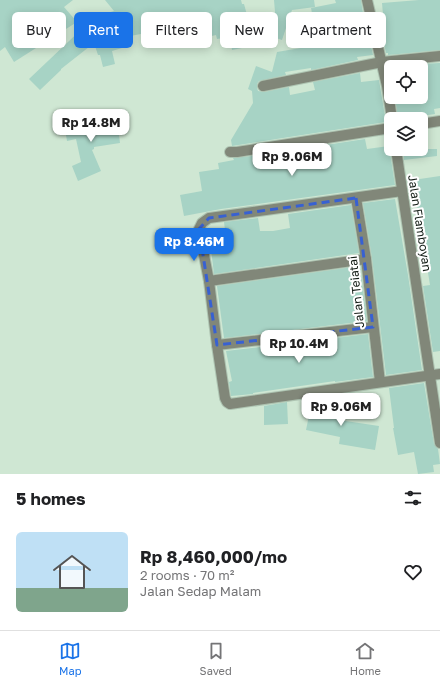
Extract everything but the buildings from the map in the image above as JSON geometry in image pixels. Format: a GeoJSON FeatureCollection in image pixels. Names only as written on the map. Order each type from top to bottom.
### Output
{"type":"FeatureCollection","features":[{"type":"Feature","properties":{"kind":"street"},"geometry":{"type":"LineString","coordinates":[[367,0],[382,62],[391,112]]}},
{"type":"Feature","properties":{"kind":"street"},"geometry":{"type":"LineString","coordinates":[[263,86],[382,62],[440,56]]}},
{"type":"Feature","properties":{"kind":"street"},"geometry":{"type":"LineString","coordinates":[[428,123],[440,121]]}},
{"type":"Feature","properties":{"kind":"street"},"geometry":{"type":"LineString","coordinates":[[230,152],[384,129]]}},
{"type":"Feature","properties":{"kind":"street","name":"Jalan Flamboyan"},"geometry":{"type":"LineString","coordinates":[[397,156],[435,375],[440,443]]}},
{"type":"Feature","properties":{"kind":"street"},"geometry":{"type":"LineString","coordinates":[[402,191],[210,218],[205,221],[199,229],[209,281],[225,398],[227,402],[234,404],[435,375]]}},
{"type":"Feature","properties":{"kind":"street","name":"Jalan Teiatai"},"geometry":{"type":"LineString","coordinates":[[356,198],[366,259],[380,382]]}},
{"type":"Feature","properties":{"kind":"street"},"geometry":{"type":"LineString","coordinates":[[209,281],[366,259]]}},
{"type":"Feature","properties":{"kind":"street"},"geometry":{"type":"LineString","coordinates":[[217,346],[373,326]]}},
{"type":"Feature","properties":{"kind":"highlighted area"},"geometry":{"type":"Polygon","coordinates":[[[356,198],[373,327],[217,345],[199,229],[209,218],[356,198]]]}}]}
